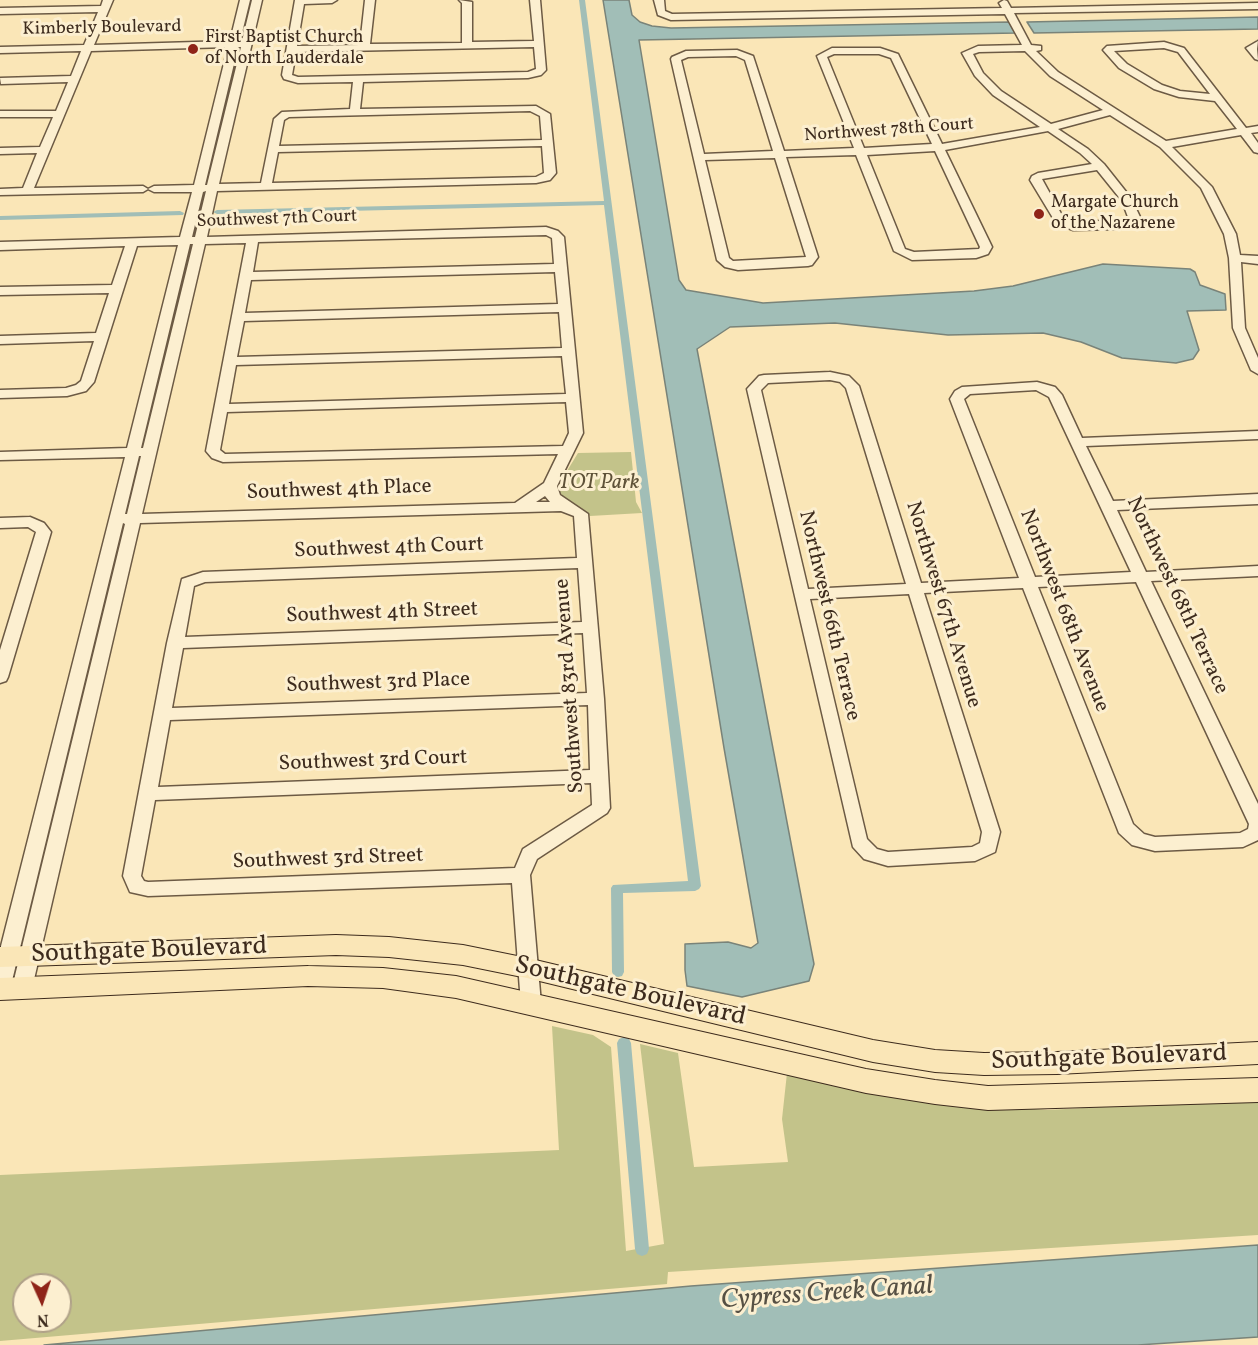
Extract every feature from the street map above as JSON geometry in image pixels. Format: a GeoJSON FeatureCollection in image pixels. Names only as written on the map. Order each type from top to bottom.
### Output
{"type":"FeatureCollection","features":[{"type":"Feature","properties":{"kind":"main road","name":"Southgate Boulevard"},"geometry":{"type":"LineString","coordinates":[[13,957],[336,945],[389,947],[463,955],[527,968],[873,1050],[935,1061],[984,1064],[1057,1063],[1258,1053]]}},
{"type":"Feature","properties":{"kind":"main road","name":"Southgate Boulevard"},"geometry":{"type":"LineString","coordinates":[[8,989],[332,976],[383,978],[456,987],[866,1081],[935,1092],[999,1098],[1258,1090]]}},
{"type":"Feature","properties":{"kind":"street"},"geometry":{"type":"LineString","coordinates":[[13,957],[134,518],[150,452],[192,240],[198,188],[245,0]]}},
{"type":"Feature","properties":{"kind":"street"},"geometry":{"type":"LineString","coordinates":[[8,989],[13,957],[116,519],[192,240],[212,188],[257,0]]}},
{"type":"Feature","properties":{"kind":"street"},"geometry":{"type":"LineString","coordinates":[[332,0],[300,0],[286,75],[289,79],[537,73],[541,70],[535,0]]}},
{"type":"Feature","properties":{"kind":"street"},"geometry":{"type":"LineString","coordinates":[[365,48],[370,0]]}},
{"type":"Feature","properties":{"kind":"street"},"geometry":{"type":"LineString","coordinates":[[464,0],[467,2],[467,46]]}},
{"type":"Feature","properties":{"kind":"street"},"geometry":{"type":"LineString","coordinates":[[658,0],[661,13],[665,16],[762,11],[913,13],[1011,7],[1067,10],[1113,4],[1258,6]]}},
{"type":"Feature","properties":{"kind":"street"},"geometry":{"type":"LineString","coordinates":[[858,0],[863,13]]}},
{"type":"Feature","properties":{"kind":"street"},"geometry":{"type":"LineString","coordinates":[[907,0],[913,13]]}},
{"type":"Feature","properties":{"kind":"street"},"geometry":{"type":"LineString","coordinates":[[1003,0],[1011,7],[1038,60],[1065,81],[1164,145],[1198,178],[1216,204],[1230,234],[1236,258],[1239,328],[1258,370]]}},
{"type":"Feature","properties":{"kind":"street"},"geometry":{"type":"LineString","coordinates":[[1061,0],[1067,10]]}},
{"type":"Feature","properties":{"kind":"street"},"geometry":{"type":"LineString","coordinates":[[0,11],[106,4],[27,191]]}},
{"type":"Feature","properties":{"kind":"street","name":"Kimberly Boulevard"},"geometry":{"type":"LineString","coordinates":[[0,48],[247,43]]}},
{"type":"Feature","properties":{"kind":"street"},"geometry":{"type":"LineString","coordinates":[[291,49],[539,44]]}},
{"type":"Feature","properties":{"kind":"street"},"geometry":{"type":"LineString","coordinates":[[1255,45],[1251,48],[1258,57]]}},
{"type":"Feature","properties":{"kind":"street"},"geometry":{"type":"LineString","coordinates":[[1216,98],[1179,94],[1158,87],[1123,66],[1108,50],[1110,48],[1174,46],[1180,50],[1258,150]]}},
{"type":"Feature","properties":{"kind":"street"},"geometry":{"type":"LineString","coordinates":[[1033,48],[970,50],[967,53],[986,83],[997,93],[1084,151],[1100,166],[1127,200],[1134,217],[1131,223],[1120,225],[1066,225],[1060,221],[1036,180],[1038,176],[1100,166]]}},
{"type":"Feature","properties":{"kind":"street"},"geometry":{"type":"LineString","coordinates":[[871,51],[890,52],[895,56],[986,247],[984,251],[976,254],[904,254],[900,251],[860,152],[822,56],[825,53],[871,51]]}},
{"type":"Feature","properties":{"kind":"street"},"geometry":{"type":"LineString","coordinates":[[737,53],[745,55],[749,58],[812,257],[808,262],[738,266],[723,260],[699,157],[676,59],[678,56],[737,53]]}},
{"type":"Feature","properties":{"kind":"street"},"geometry":{"type":"LineString","coordinates":[[1,81],[75,79]]}},
{"type":"Feature","properties":{"kind":"street"},"geometry":{"type":"LineString","coordinates":[[355,111],[358,79]]}},
{"type":"Feature","properties":{"kind":"street"},"geometry":{"type":"LineString","coordinates":[[0,192],[266,187],[536,180],[546,178],[550,173],[545,114],[540,109],[286,114],[279,119],[266,187]]}},
{"type":"Feature","properties":{"kind":"street","name":"Northwest 78th Court"},"geometry":{"type":"LineString","coordinates":[[699,157],[938,148],[999,139],[1113,111]]}},
{"type":"Feature","properties":{"kind":"street"},"geometry":{"type":"LineString","coordinates":[[0,114],[60,114]]}},
{"type":"Feature","properties":{"kind":"street"},"geometry":{"type":"LineString","coordinates":[[1164,145],[1258,129]]}},
{"type":"Feature","properties":{"kind":"street"},"geometry":{"type":"LineString","coordinates":[[273,149],[548,143]]}},
{"type":"Feature","properties":{"kind":"street"},"geometry":{"type":"LineString","coordinates":[[0,151],[45,150]]}},
{"type":"Feature","properties":{"kind":"street","name":"Southwest 7th Court"},"geometry":{"type":"LineString","coordinates":[[0,246],[546,231],[554,232],[558,237],[560,268]]}},
{"type":"Feature","properties":{"kind":"street"},"geometry":{"type":"LineString","coordinates":[[253,239],[213,451],[217,455],[224,458],[569,450]]}},
{"type":"Feature","properties":{"kind":"street"},"geometry":{"type":"LineString","coordinates":[[0,394],[67,392],[81,388],[87,382],[132,242]]}},
{"type":"Feature","properties":{"kind":"street"},"geometry":{"type":"LineString","coordinates":[[1236,258],[1258,260]]}},
{"type":"Feature","properties":{"kind":"street"},"geometry":{"type":"LineString","coordinates":[[246,276],[560,268],[576,433],[550,486],[519,507]]}},
{"type":"Feature","properties":{"kind":"street"},"geometry":{"type":"LineString","coordinates":[[0,291],[117,289]]}},
{"type":"Feature","properties":{"kind":"street"},"geometry":{"type":"LineString","coordinates":[[237,317],[563,308]]}},
{"type":"Feature","properties":{"kind":"street"},"geometry":{"type":"LineString","coordinates":[[0,340],[101,337]]}},
{"type":"Feature","properties":{"kind":"street"},"geometry":{"type":"LineString","coordinates":[[230,361],[568,352]]}},
{"type":"Feature","properties":{"kind":"street","name":"Northwest 66th Terrace"},"geometry":{"type":"LineString","coordinates":[[844,379],[830,376],[764,380],[754,389],[859,842],[871,854]]}},
{"type":"Feature","properties":{"kind":"street","name":"Northwest 67th Avenue"},"geometry":{"type":"LineString","coordinates":[[844,379],[852,386],[991,832],[988,847],[975,854],[888,859],[871,854]]}},
{"type":"Feature","properties":{"kind":"street","name":"Northwest 68th Avenue"},"geometry":{"type":"LineString","coordinates":[[1050,390],[1037,386],[966,390],[957,399],[1125,828],[1138,840],[1155,844],[1244,840],[1257,827]]}},
{"type":"Feature","properties":{"kind":"street","name":"Northwest 68th Terrace"},"geometry":{"type":"LineString","coordinates":[[1050,390],[1055,395],[1142,577],[1257,827]]}},
{"type":"Feature","properties":{"kind":"street"},"geometry":{"type":"LineString","coordinates":[[221,408],[571,398]]}},
{"type":"Feature","properties":{"kind":"street"},"geometry":{"type":"LineString","coordinates":[[1077,442],[1258,435]]}},
{"type":"Feature","properties":{"kind":"street"},"geometry":{"type":"LineString","coordinates":[[0,456],[150,452]]}},
{"type":"Feature","properties":{"kind":"street","name":"Southwest 83rd Avenue"},"geometry":{"type":"LineString","coordinates":[[521,875],[530,854],[601,808],[596,699],[581,514],[563,506],[553,497],[550,486]]}},
{"type":"Feature","properties":{"kind":"street"},"geometry":{"type":"LineString","coordinates":[[1108,506],[1258,499]]}},
{"type":"Feature","properties":{"kind":"street","name":"Southwest 4th Place"},"geometry":{"type":"LineString","coordinates":[[116,519],[563,506]]}},
{"type":"Feature","properties":{"kind":"street"},"geometry":{"type":"LineString","coordinates":[[0,523],[30,522],[39,526],[44,532],[0,677]]}},
{"type":"Feature","properties":{"kind":"street","name":"Southwest 4th Court"},"geometry":{"type":"LineString","coordinates":[[175,643],[187,583],[203,577],[586,563]]}},
{"type":"Feature","properties":{"kind":"street"},"geometry":{"type":"LineString","coordinates":[[802,594],[1142,577],[1256,575]]}},
{"type":"Feature","properties":{"kind":"street","name":"Southwest 4th Street"},"geometry":{"type":"LineString","coordinates":[[175,643],[590,627]]}},
{"type":"Feature","properties":{"kind":"street"},"geometry":{"type":"LineString","coordinates":[[147,794],[175,643]]}},
{"type":"Feature","properties":{"kind":"street","name":"Southwest 3rd Place"},"geometry":{"type":"LineString","coordinates":[[162,714],[596,699]]}},
{"type":"Feature","properties":{"kind":"street","name":"Southwest 3rd Court"},"geometry":{"type":"LineString","coordinates":[[147,794],[601,776]]}},
{"type":"Feature","properties":{"kind":"street","name":"Southwest 3rd Street"},"geometry":{"type":"LineString","coordinates":[[147,794],[132,876],[137,887],[148,889],[521,875]]}},
{"type":"Feature","properties":{"kind":"street"},"geometry":{"type":"LineString","coordinates":[[521,875],[531,1004]]}},
{"type":"Feature","properties":{"kind":"green space","name":"TOT Park"},"geometry":{"type":"Polygon","coordinates":[[[631,452],[636,502],[642,513],[590,516],[576,505],[564,502],[556,489],[578,453],[631,452]]]}},
{"type":"Feature","properties":{"kind":"green space"},"geometry":{"type":"Polygon","coordinates":[[[552,1026],[593,1035],[611,1047],[626,1251],[664,1244],[640,1044],[678,1053],[694,1167],[788,1162],[782,1119],[787,1073],[926,1101],[1048,1110],[1258,1098],[1258,1235],[668,1272],[667,1284],[0,1341],[0,1175],[559,1150],[552,1026]]]}},
{"type":"Feature","properties":{"kind":"water"},"geometry":{"type":"Polygon","coordinates":[[[603,0],[629,0],[632,15],[640,22],[671,28],[1010,22],[1016,33],[639,40],[679,280],[686,290],[763,303],[974,291],[1013,286],[1103,264],[1190,269],[1195,272],[1200,285],[1225,294],[1226,310],[1187,311],[1199,350],[1193,359],[1176,363],[1122,358],[1081,342],[1043,333],[948,335],[835,323],[730,327],[697,349],[814,964],[809,981],[742,997],[687,986],[685,944],[728,942],[751,948],[758,943],[724,748],[603,0]]]}},
{"type":"Feature","properties":{"kind":"water"},"geometry":{"type":"Polygon","coordinates":[[[1258,17],[1258,29],[1034,33],[1027,22],[1258,17]]]}},
{"type":"Feature","properties":{"kind":"water","name":"Cypress Creek Canal"},"geometry":{"type":"Polygon","coordinates":[[[1258,1245],[1258,1337],[1138,1345],[44,1345],[691,1286],[1258,1245]]]}},
{"type":"Feature","properties":{"kind":"waterway"},"geometry":{"type":"LineString","coordinates":[[582,0],[695,886],[617,888],[618,972]]}},
{"type":"Feature","properties":{"kind":"waterway"},"geometry":{"type":"LineString","coordinates":[[217,212],[604,203]]}},
{"type":"Feature","properties":{"kind":"waterway"},"geometry":{"type":"LineString","coordinates":[[0,218],[180,213]]}},
{"type":"Feature","properties":{"kind":"waterway"},"geometry":{"type":"LineString","coordinates":[[624,1043],[642,1249]]}},
{"type":"Feature","properties":{"kind":"place","name":"First Baptist Church of North Lauderdale"},"geometry":{"type":"Point","coordinates":[193,49]}},
{"type":"Feature","properties":{"kind":"place","name":"Margate Church of the Nazarene"},"geometry":{"type":"Point","coordinates":[1039,214]}}]}
